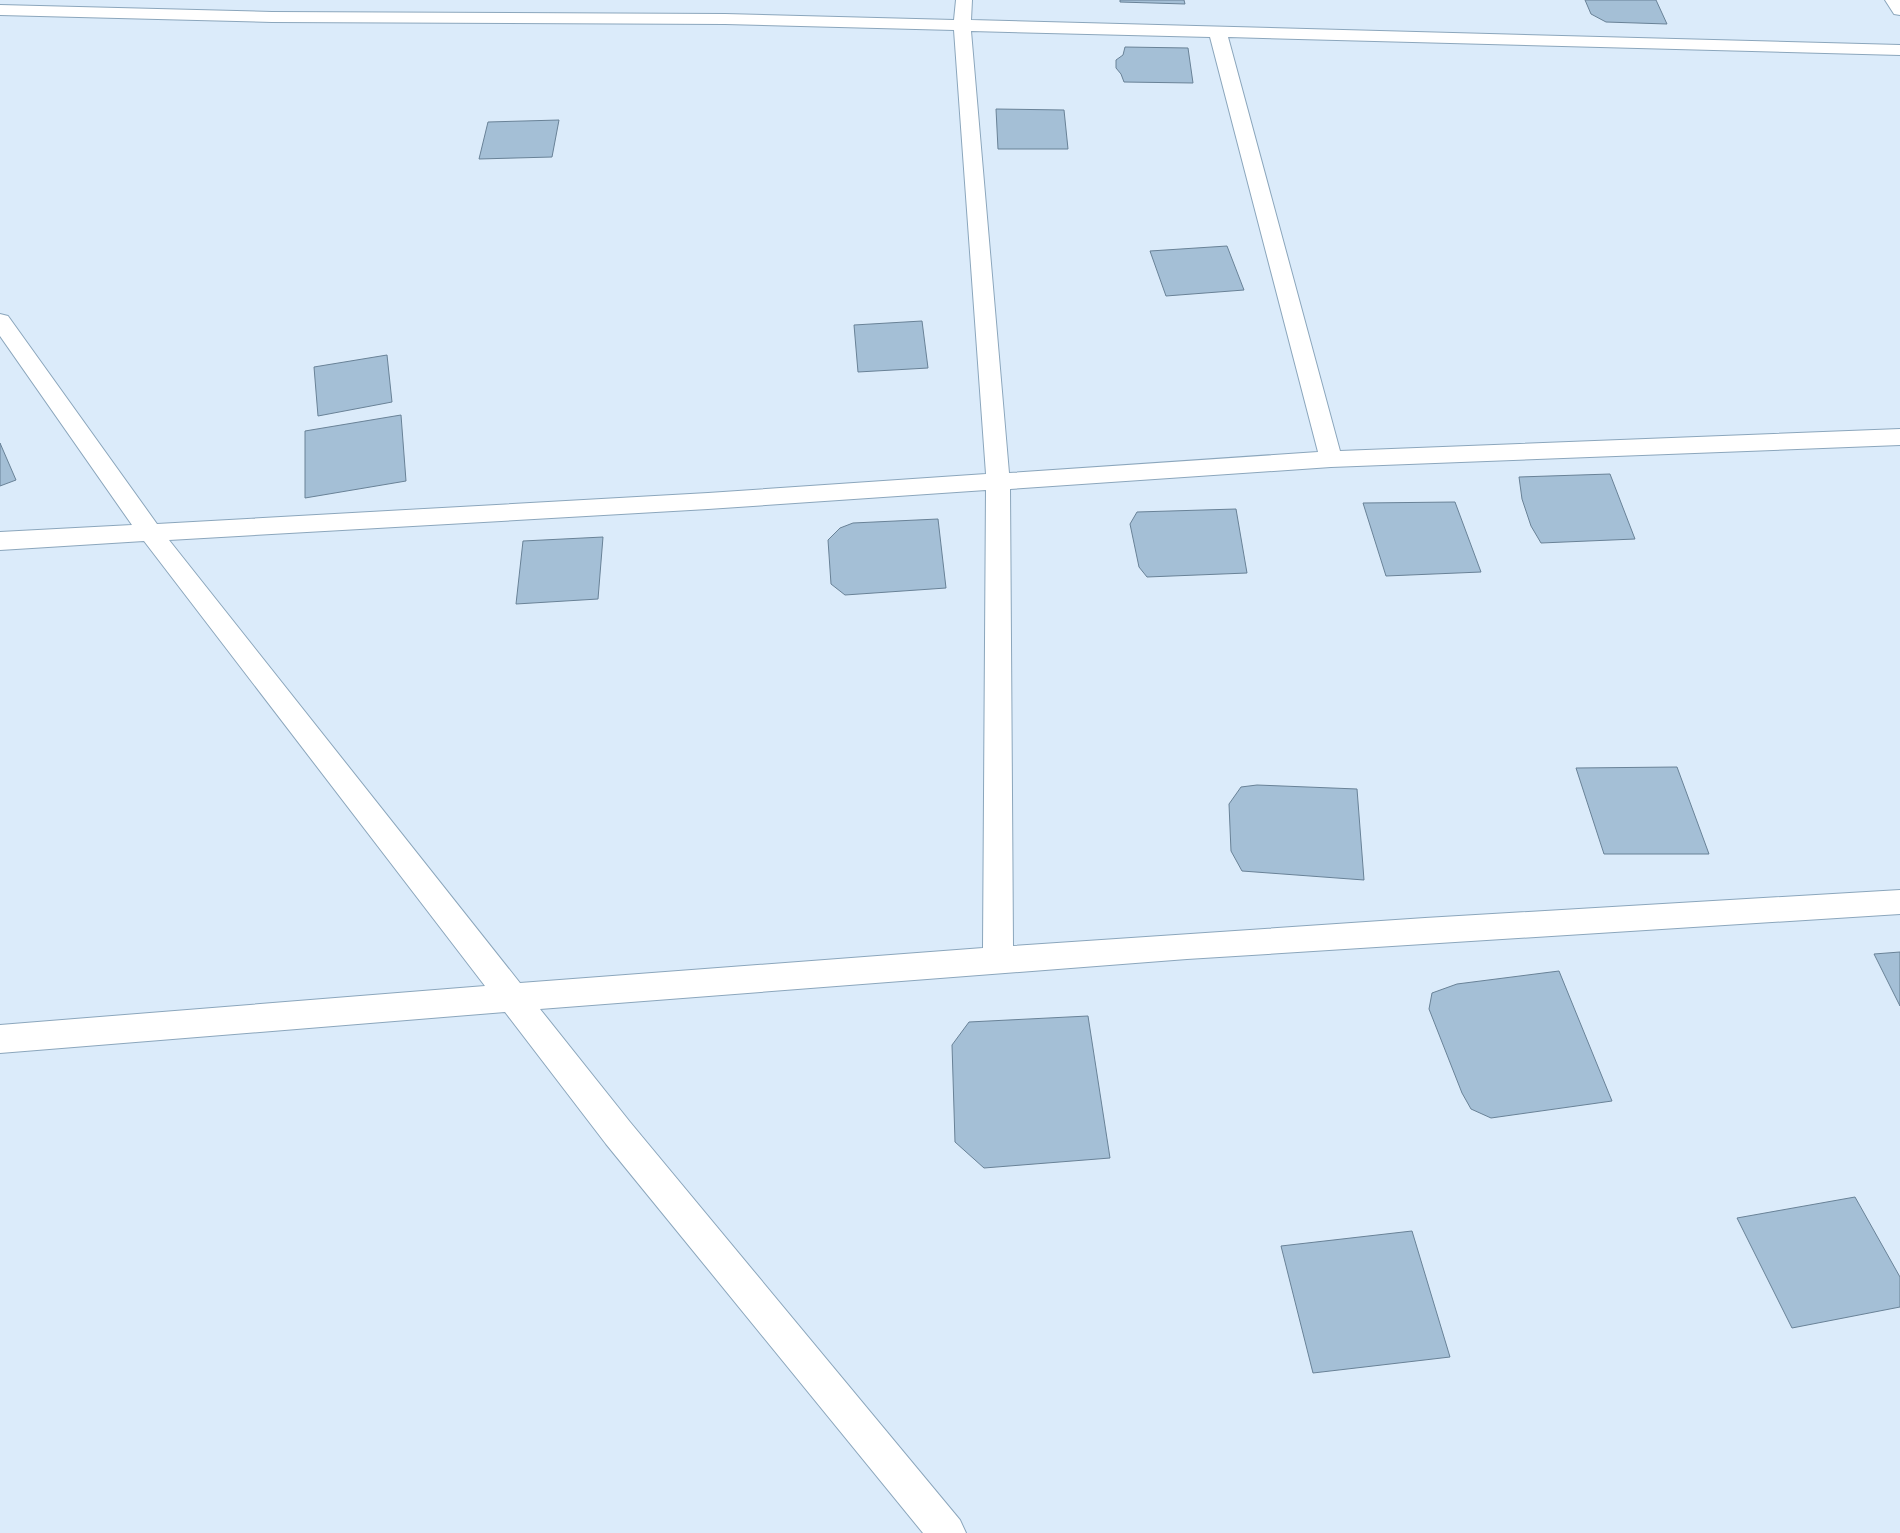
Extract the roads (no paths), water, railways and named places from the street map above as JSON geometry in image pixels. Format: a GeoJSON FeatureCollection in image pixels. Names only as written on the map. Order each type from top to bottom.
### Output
{"type":"FeatureCollection","features":[{"type":"Feature","properties":{"kind":"street"},"geometry":{"type":"LineString","coordinates":[[964,0],[962,26],[998,482],[998,962]]}},
{"type":"Feature","properties":{"kind":"street"},"geometry":{"type":"LineString","coordinates":[[1893,0],[1900,10]]}},
{"type":"Feature","properties":{"kind":"street"},"geometry":{"type":"LineString","coordinates":[[8,7],[272,17],[725,19],[1900,50]]}},
{"type":"Feature","properties":{"kind":"street"},"geometry":{"type":"LineString","coordinates":[[1218,33],[1331,459]]}},
{"type":"Feature","properties":{"kind":"street"},"geometry":{"type":"LineString","coordinates":[[0,322],[150,532],[618,1133],[947,1533]]}},
{"type":"Feature","properties":{"kind":"street"},"geometry":{"type":"LineString","coordinates":[[0,541],[998,482],[1331,459],[1900,437]]}},
{"type":"Feature","properties":{"kind":"street"},"geometry":{"type":"LineString","coordinates":[[0,1039],[512,997],[1605,918],[1900,902]]}}]}
